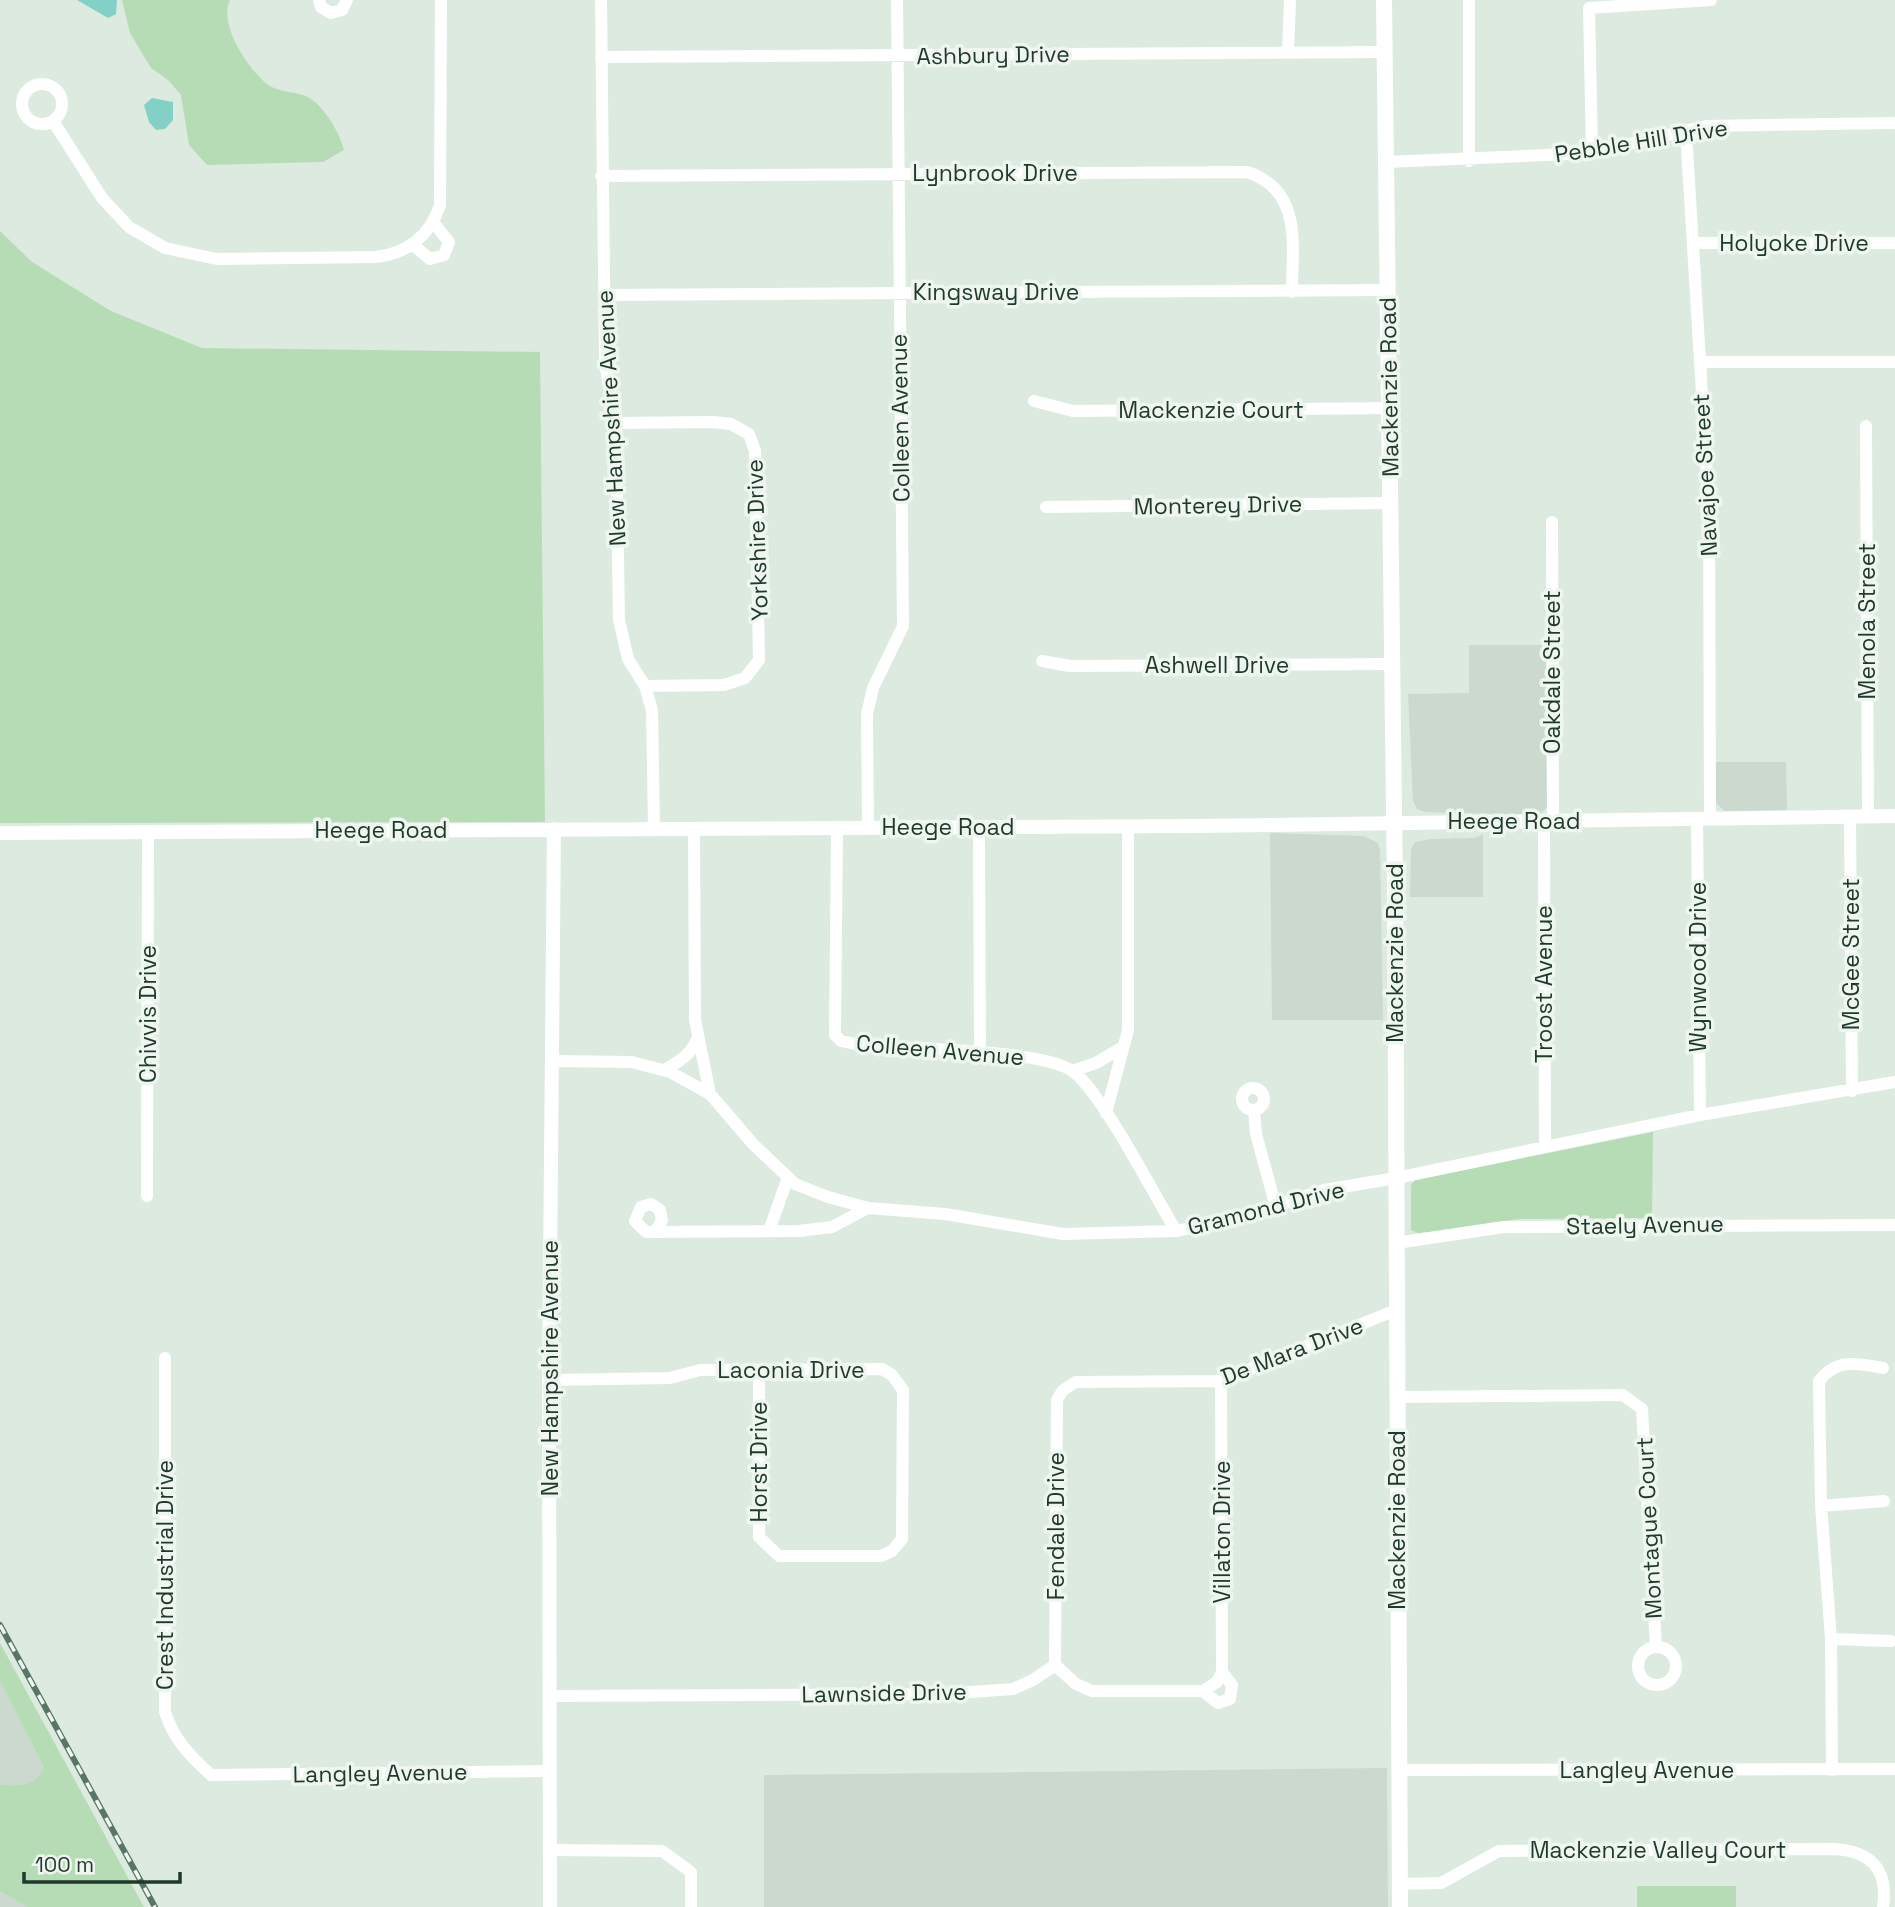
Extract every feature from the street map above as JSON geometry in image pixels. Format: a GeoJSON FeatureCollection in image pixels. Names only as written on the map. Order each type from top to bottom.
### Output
{"type":"FeatureCollection","features":[{"type":"Feature","properties":{"kind":"main road","name":"Mackenzie Road"},"geometry":{"type":"LineString","coordinates":[[1384,0],[1394,822],[1400,1907]]}},
{"type":"Feature","properties":{"kind":"street"},"geometry":{"type":"LineString","coordinates":[[318,0],[321,7],[331,13],[342,10],[347,0]]}},
{"type":"Feature","properties":{"kind":"street"},"geometry":{"type":"LineString","coordinates":[[53,121],[102,198],[129,226],[165,248],[217,259],[375,257],[395,254],[412,245],[433,222],[442,187],[441,0]]}},
{"type":"Feature","properties":{"kind":"street","name":"New Hampshire Avenue"},"geometry":{"type":"LineString","coordinates":[[601,0],[605,364],[616,423],[619,620],[628,659],[645,686],[652,710],[654,829]]}},
{"type":"Feature","properties":{"kind":"street","name":"Colleen Avenue"},"geometry":{"type":"LineString","coordinates":[[868,828],[867,714],[873,688],[903,626],[897,0]]}},
{"type":"Feature","properties":{"kind":"street"},"geometry":{"type":"LineString","coordinates":[[1288,52],[1290,0]]}},
{"type":"Feature","properties":{"kind":"street"},"geometry":{"type":"LineString","coordinates":[[1469,0],[1469,161]]}},
{"type":"Feature","properties":{"kind":"street"},"geometry":{"type":"LineString","coordinates":[[1592,153],[1589,8],[1711,0]]}},
{"type":"Feature","properties":{"kind":"street","name":"Ashbury Drive"},"geometry":{"type":"LineString","coordinates":[[601,57],[1385,52]]}},
{"type":"Feature","properties":{"kind":"street","name":"Pebble Hill Drive"},"geometry":{"type":"LineString","coordinates":[[1386,162],[1469,161],[1592,153],[1706,126],[1895,123]]}},
{"type":"Feature","properties":{"kind":"street","name":"Navajoe Street"},"geometry":{"type":"LineString","coordinates":[[1686,132],[1709,508],[1703,819]]}},
{"type":"Feature","properties":{"kind":"street","name":"Lynbrook Drive"},"geometry":{"type":"LineString","coordinates":[[601,176],[1247,172],[1264,177],[1281,194],[1293,219],[1292,292]]}},
{"type":"Feature","properties":{"kind":"street"},"geometry":{"type":"LineString","coordinates":[[412,245],[430,259],[444,255],[449,242],[433,222]]}},
{"type":"Feature","properties":{"kind":"street","name":"Holyoke Drive"},"geometry":{"type":"LineString","coordinates":[[1693,243],[1895,243]]}},
{"type":"Feature","properties":{"kind":"street","name":"Kingsway Drive"},"geometry":{"type":"LineString","coordinates":[[604,295],[1388,290]]}},
{"type":"Feature","properties":{"kind":"street"},"geometry":{"type":"LineString","coordinates":[[1700,362],[1895,362]]}},
{"type":"Feature","properties":{"kind":"street","name":"Mackenzie Court"},"geometry":{"type":"LineString","coordinates":[[1034,401],[1073,411],[1389,408]]}},
{"type":"Feature","properties":{"kind":"street","name":"Yorkshire Drive"},"geometry":{"type":"LineString","coordinates":[[616,423],[731,424],[749,434],[755,451],[759,660],[745,678],[724,685],[645,686]]}},
{"type":"Feature","properties":{"kind":"street","name":"Menola Street"},"geometry":{"type":"LineString","coordinates":[[1866,426],[1868,816]]}},
{"type":"Feature","properties":{"kind":"street","name":"Monterey Drive"},"geometry":{"type":"LineString","coordinates":[[1046,507],[1390,503]]}},
{"type":"Feature","properties":{"kind":"street","name":"Oakdale Street"},"geometry":{"type":"LineString","coordinates":[[1548,821],[1552,522]]}},
{"type":"Feature","properties":{"kind":"street","name":"Ashwell Drive"},"geometry":{"type":"LineString","coordinates":[[1042,660],[1070,666],[1392,664]]}},
{"type":"Feature","properties":{"kind":"street","name":"McGee Street"},"geometry":{"type":"LineString","coordinates":[[1850,816],[1852,1091]]}},
{"type":"Feature","properties":{"kind":"street","name":"Heege Road"},"geometry":{"type":"LineString","coordinates":[[0,833],[1128,826],[1895,816]]}},
{"type":"Feature","properties":{"kind":"street","name":"Wynwood Drive"},"geometry":{"type":"LineString","coordinates":[[1700,1115],[1703,819]]}},
{"type":"Feature","properties":{"kind":"street","name":"Troost Avenue"},"geometry":{"type":"LineString","coordinates":[[1545,1146],[1548,821]]}},
{"type":"Feature","properties":{"kind":"street"},"geometry":{"type":"LineString","coordinates":[[1106,1113],[1128,1030],[1128,826]]}},
{"type":"Feature","properties":{"kind":"street"},"geometry":{"type":"LineString","coordinates":[[979,827],[980,1054]]}},
{"type":"Feature","properties":{"kind":"street"},"geometry":{"type":"LineString","coordinates":[[694,828],[698,1038],[710,1094]]}},
{"type":"Feature","properties":{"kind":"street","name":"Colleen Avenue"},"geometry":{"type":"LineString","coordinates":[[836,828],[835,1035],[841,1041],[860,1045],[1036,1058],[1072,1071],[1091,1090],[1106,1113],[1176,1231]]}},
{"type":"Feature","properties":{"kind":"street","name":"New Hampshire Avenue"},"geometry":{"type":"LineString","coordinates":[[550,1907],[549,1380],[554,829]]}},
{"type":"Feature","properties":{"kind":"street","name":"Chivvis Drive"},"geometry":{"type":"LineString","coordinates":[[147,1196],[148,832]]}},
{"type":"Feature","properties":{"kind":"street"},"geometry":{"type":"LineString","coordinates":[[664,1070],[678,1063],[694,1047],[698,1038]]}},
{"type":"Feature","properties":{"kind":"street"},"geometry":{"type":"LineString","coordinates":[[1072,1071],[1096,1063],[1123,1047]]}},
{"type":"Feature","properties":{"kind":"street","name":"Gramond Drive"},"geometry":{"type":"LineString","coordinates":[[553,1061],[632,1062],[664,1070],[710,1094],[753,1144],[795,1184],[828,1197],[868,1208],[945,1214],[1063,1234],[1176,1231],[1237,1219],[1324,1189],[1396,1178],[1700,1115],[1895,1082]]}},
{"type":"Feature","properties":{"kind":"street"},"geometry":{"type":"LineString","coordinates":[[1254,1110],[1256,1133],[1276,1207]]}},
{"type":"Feature","properties":{"kind":"street"},"geometry":{"type":"LineString","coordinates":[[769,1231],[788,1177]]}},
{"type":"Feature","properties":{"kind":"street"},"geometry":{"type":"LineString","coordinates":[[657,1229],[769,1231],[832,1227],[868,1208]]}},
{"type":"Feature","properties":{"kind":"street","name":"Staely Avenue"},"geometry":{"type":"LineString","coordinates":[[1396,1243],[1504,1227],[1895,1225]]}},
{"type":"Feature","properties":{"kind":"street","name":"De Mara Drive"},"geometry":{"type":"LineString","coordinates":[[1063,1390],[1076,1382],[1221,1381],[1396,1310]]}},
{"type":"Feature","properties":{"kind":"street","name":"Crest Industrial Drive"},"geometry":{"type":"LineString","coordinates":[[165,1358],[165,1712],[182,1747],[211,1775]]}},
{"type":"Feature","properties":{"kind":"street"},"geometry":{"type":"LineString","coordinates":[[1832,1770],[1831,1639],[1821,1506],[1819,1381],[1828,1370],[1853,1362],[1883,1368]]}},
{"type":"Feature","properties":{"kind":"street","name":"Laconia Drive"},"geometry":{"type":"LineString","coordinates":[[549,1380],[648,1380],[670,1378],[700,1370],[882,1369],[892,1375],[902,1390],[902,1539],[892,1551]]}},
{"type":"Feature","properties":{"kind":"street","name":"Horst Drive"},"geometry":{"type":"LineString","coordinates":[[759,1370],[759,1537],[779,1556],[881,1556],[892,1551]]}},
{"type":"Feature","properties":{"kind":"street","name":"Villaton Drive"},"geometry":{"type":"LineString","coordinates":[[1220,1677],[1221,1381]]}},
{"type":"Feature","properties":{"kind":"street","name":"Fendale Drive"},"geometry":{"type":"LineString","coordinates":[[1055,1665],[1057,1400],[1063,1390]]}},
{"type":"Feature","properties":{"kind":"street","name":"Montague Court"},"geometry":{"type":"LineString","coordinates":[[1396,1397],[1623,1395],[1643,1409],[1656,1647]]}},
{"type":"Feature","properties":{"kind":"street"},"geometry":{"type":"LineString","coordinates":[[1821,1506],[1884,1501]]}},
{"type":"Feature","properties":{"kind":"street"},"geometry":{"type":"LineString","coordinates":[[1831,1639],[1891,1641]]}},
{"type":"Feature","properties":{"kind":"street"},"geometry":{"type":"LineString","coordinates":[[1055,1665],[1076,1684],[1092,1691],[1203,1691],[1218,1703],[1230,1699],[1232,1685],[1220,1677],[1203,1691]]}},
{"type":"Feature","properties":{"kind":"street","name":"Lawnside Drive"},"geometry":{"type":"LineString","coordinates":[[549,1696],[942,1694],[1013,1689],[1033,1681],[1055,1665]]}},
{"type":"Feature","properties":{"kind":"street","name":"Langley Avenue"},"geometry":{"type":"LineString","coordinates":[[1398,1770],[1895,1769]]}},
{"type":"Feature","properties":{"kind":"street","name":"Langley Avenue"},"geometry":{"type":"LineString","coordinates":[[211,1775],[549,1771]]}},
{"type":"Feature","properties":{"kind":"street","name":"Mackenzie Valley Court"},"geometry":{"type":"LineString","coordinates":[[1399,1884],[1441,1883],[1499,1851],[1834,1849],[1852,1850],[1867,1855],[1880,1871],[1885,1895],[1883,1907]]}},
{"type":"Feature","properties":{"kind":"street"},"geometry":{"type":"LineString","coordinates":[[550,1850],[662,1851],[691,1872],[691,1907]]}},
{"type":"Feature","properties":{"kind":"shaded area"},"geometry":{"type":"Polygon","coordinates":[[[1469,645],[1546,645],[1547,807],[1539,815],[1425,812],[1417,809],[1413,801],[1408,694],[1469,693],[1469,645]]]}},
{"type":"Feature","properties":{"kind":"shaded area"},"geometry":{"type":"Polygon","coordinates":[[[1715,762],[1786,762],[1787,810],[1725,811],[1715,802],[1715,762]]]}},
{"type":"Feature","properties":{"kind":"shaded area"},"geometry":{"type":"Polygon","coordinates":[[[1270,833],[1364,836],[1378,843],[1383,1020],[1272,1020],[1270,833]]]}},
{"type":"Feature","properties":{"kind":"shaded area"},"geometry":{"type":"Polygon","coordinates":[[[1483,834],[1483,897],[1410,897],[1411,849],[1415,842],[1474,838],[1483,834]]]}},
{"type":"Feature","properties":{"kind":"shaded area"},"geometry":{"type":"Polygon","coordinates":[[[0,1681],[44,1768],[39,1779],[26,1785],[0,1785],[0,1681]]]}},
{"type":"Feature","properties":{"kind":"shaded area"},"geometry":{"type":"Polygon","coordinates":[[[1387,1768],[1388,1907],[764,1907],[764,1775],[1387,1768]]]}},
{"type":"Feature","properties":{"kind":"shaded area"},"geometry":{"type":"Polygon","coordinates":[[[0,1891],[27,1907],[0,1907],[0,1891]]]}},
{"type":"Feature","properties":{"kind":"green space"},"geometry":{"type":"Polygon","coordinates":[[[122,0],[230,0],[227,10],[231,33],[252,68],[272,87],[303,95],[314,101],[330,120],[344,150],[323,162],[207,165],[189,145],[181,95],[168,80],[151,68],[130,33],[122,0]]]}},
{"type":"Feature","properties":{"kind":"green space"},"geometry":{"type":"Polygon","coordinates":[[[0,231],[32,262],[111,311],[202,348],[540,352],[545,822],[0,823],[0,231]]]}},
{"type":"Feature","properties":{"kind":"green space"},"geometry":{"type":"Polygon","coordinates":[[[1653,1132],[1652,1218],[1518,1219],[1430,1232],[1418,1233],[1411,1230],[1411,1185],[1415,1180],[1653,1132]]]}},
{"type":"Feature","properties":{"kind":"green space"},"geometry":{"type":"Polygon","coordinates":[[[0,1643],[144,1907],[27,1907],[0,1891],[0,1785],[31,1782],[44,1768],[0,1681],[0,1643]]]}},
{"type":"Feature","properties":{"kind":"green space"},"geometry":{"type":"Polygon","coordinates":[[[1637,1886],[1736,1886],[1736,1907],[1637,1907],[1637,1886]]]}},
{"type":"Feature","properties":{"kind":"water"},"geometry":{"type":"Polygon","coordinates":[[[77,0],[117,0],[116,14],[108,18],[77,0]]]}},
{"type":"Feature","properties":{"kind":"water"},"geometry":{"type":"Polygon","coordinates":[[[152,98],[173,102],[173,120],[165,129],[156,130],[149,122],[144,105],[152,98]]]}},
{"type":"Feature","properties":{"kind":"railway"},"geometry":{"type":"LineString","coordinates":[[0,1625],[155,1907]]}}]}
